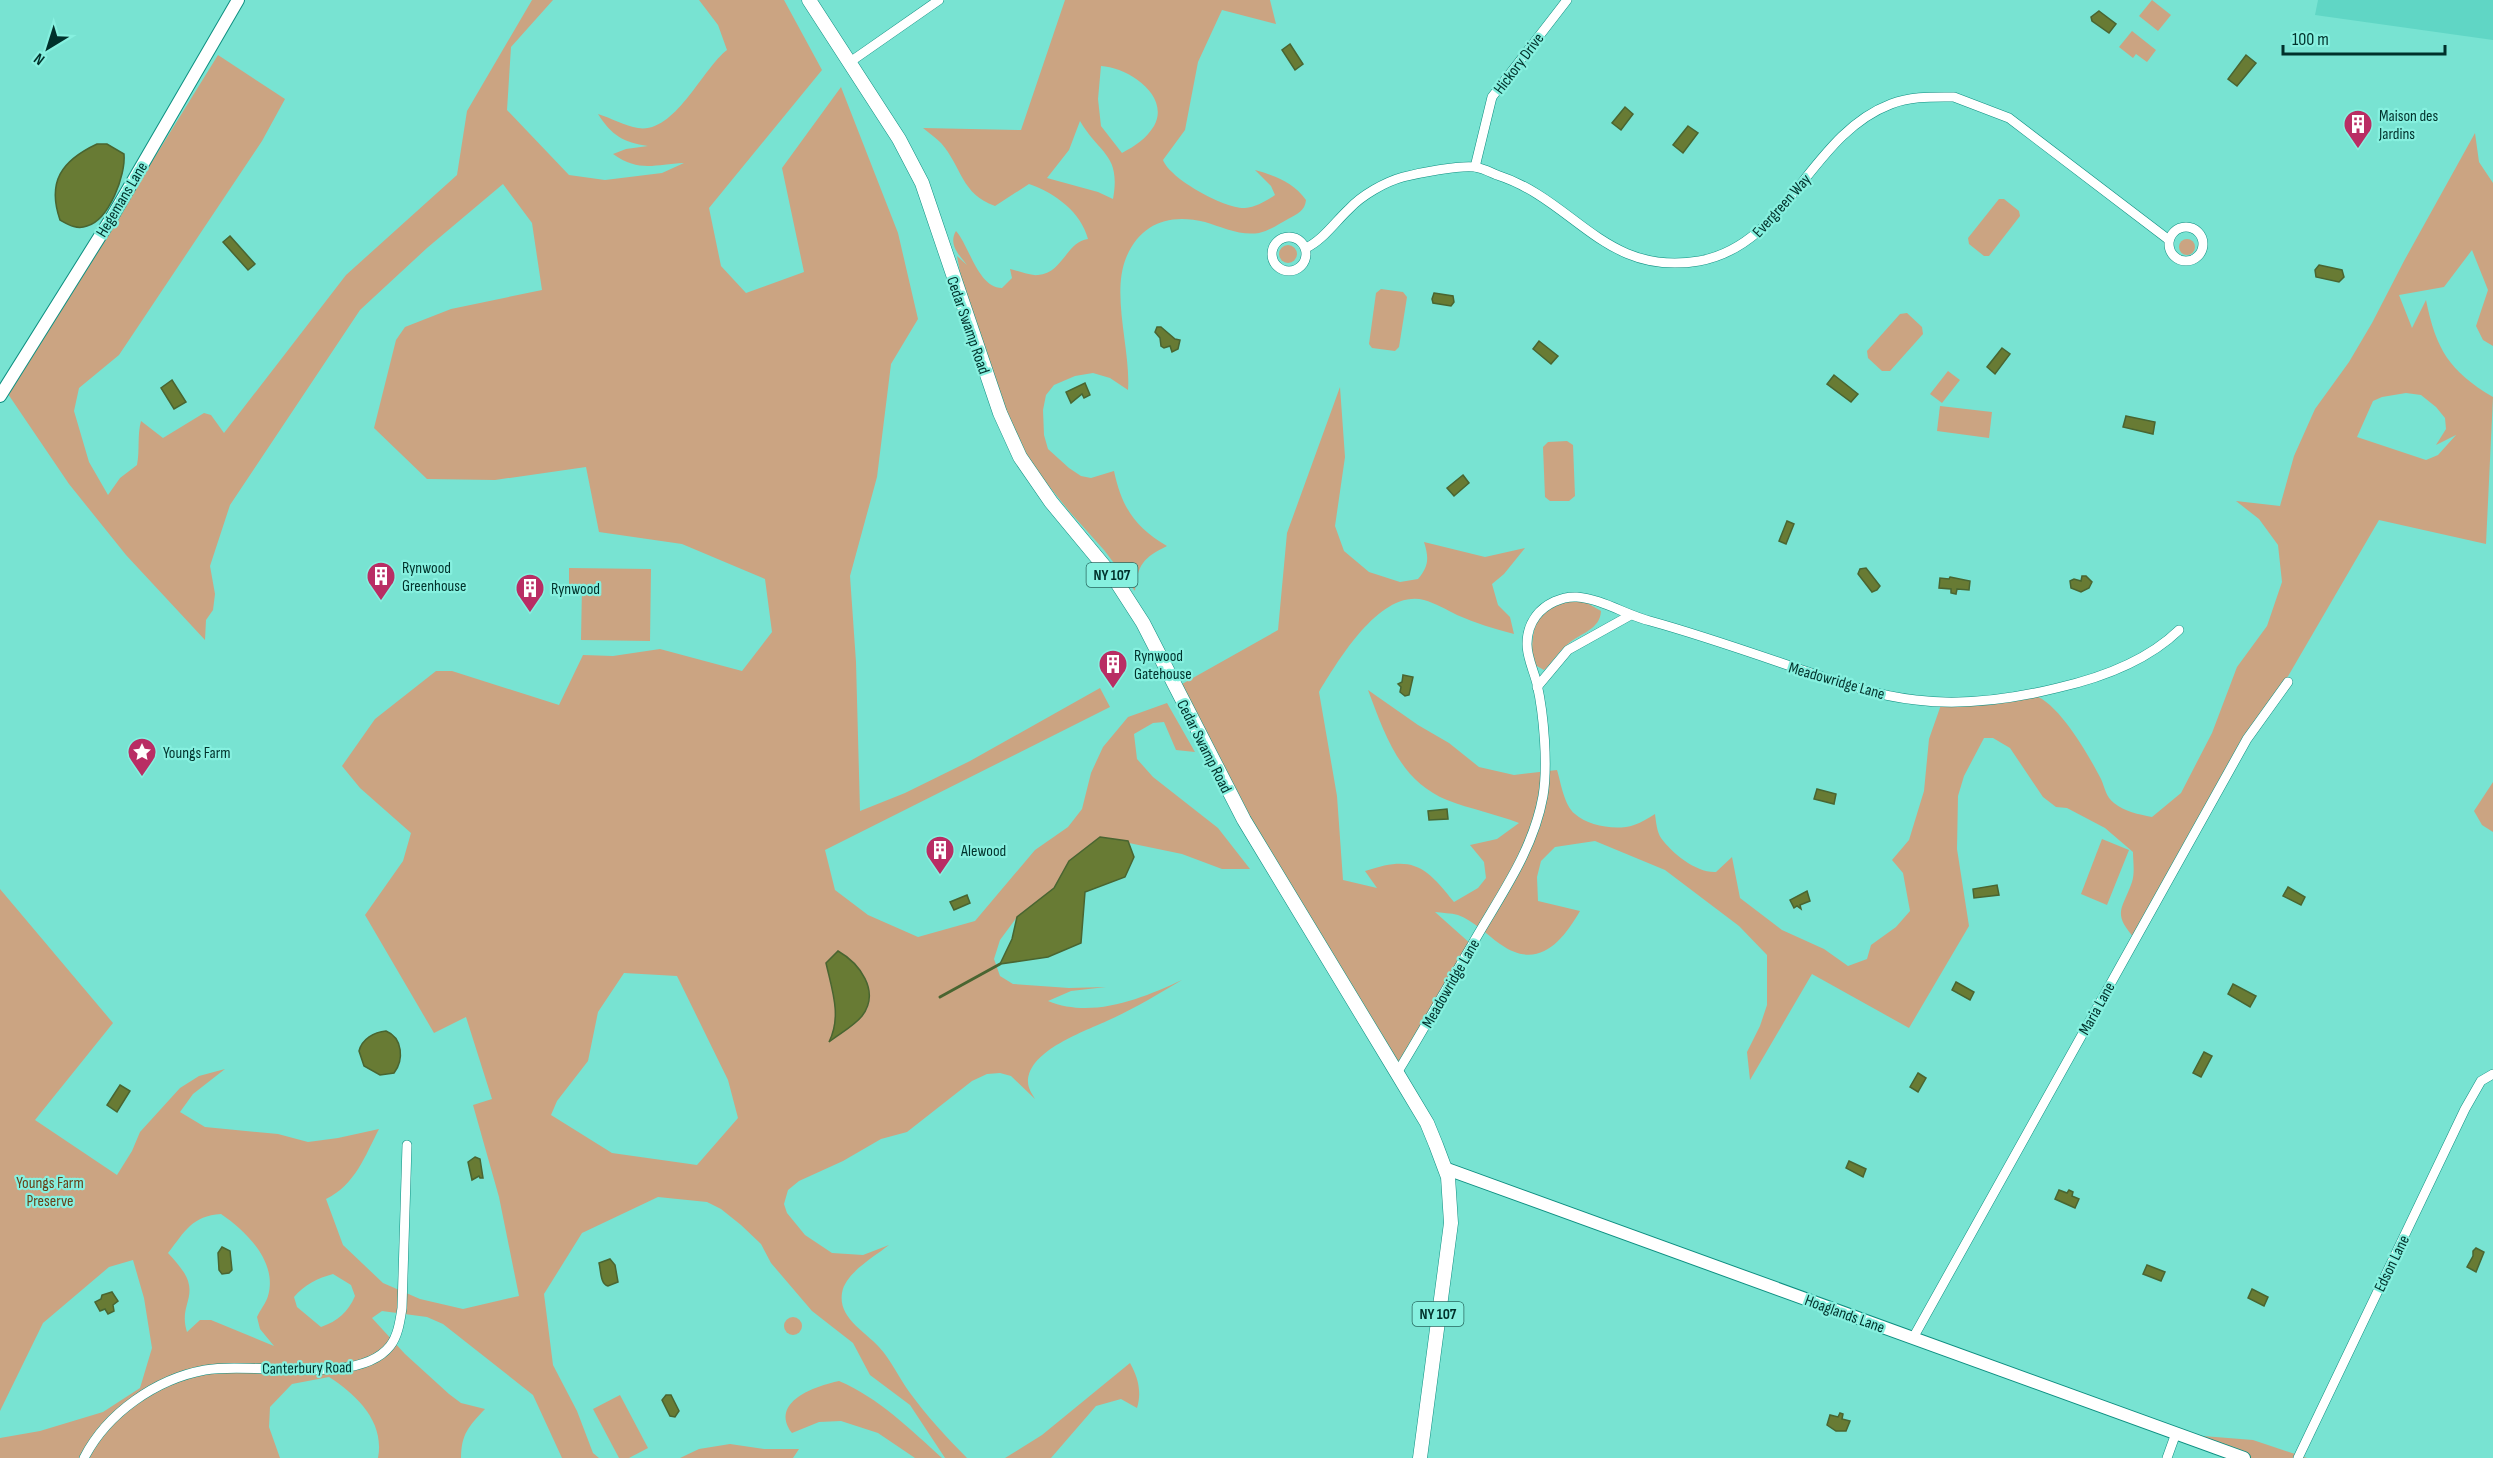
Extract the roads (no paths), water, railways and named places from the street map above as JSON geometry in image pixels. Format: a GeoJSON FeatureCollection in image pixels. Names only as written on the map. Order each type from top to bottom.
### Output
{"type":"FeatureCollection","features":[{"type":"Feature","properties":{"kind":"main road","name":"Cedar Swamp Road"},"geometry":{"type":"LineString","coordinates":[[809,0],[899,139],[922,183],[1000,413],[1020,457],[1051,502],[1114,578],[1143,623],[1244,820],[1426,1123],[1446,1169],[1451,1223],[1420,1458]]}},
{"type":"Feature","properties":{"kind":"street","name":"Hegemans Lane"},"geometry":{"type":"LineString","coordinates":[[0,396],[111,217],[238,0]]}},
{"type":"Feature","properties":{"kind":"street"},"geometry":{"type":"LineString","coordinates":[[850,62],[939,0]]}},
{"type":"Feature","properties":{"kind":"street","name":"Hickory Drive"},"geometry":{"type":"LineString","coordinates":[[1475,167],[1492,97],[1567,0]]}},
{"type":"Feature","properties":{"kind":"street","name":"Evergreen Way"},"geometry":{"type":"LineString","coordinates":[[1306,248],[1318,241],[1354,204],[1387,184],[1424,172],[1475,167],[1534,190],[1606,244],[1622,253],[1653,262],[1699,261],[1738,248],[1758,234],[1843,134],[1863,118],[1898,102],[1919,98],[1954,97],[2008,118],[2169,240]]}},
{"type":"Feature","properties":{"kind":"street","name":"Meadowridge Lane"},"geometry":{"type":"LineString","coordinates":[[1397,1073],[1506,886],[1536,829],[1546,767],[1537,687],[1527,644],[1528,630],[1536,616],[1546,607],[1566,598],[1579,597],[1595,601],[1629,616],[1685,631],[1870,692],[1917,700],[1953,702],[2032,694],[2079,683],[2115,670],[2153,652],[2179,630]]}},
{"type":"Feature","properties":{"kind":"street"},"geometry":{"type":"LineString","coordinates":[[1537,687],[1568,650],[1629,616]]}},
{"type":"Feature","properties":{"kind":"street","name":"Maria Lane"},"geometry":{"type":"LineString","coordinates":[[1913,1338],[2247,739],[2288,682]]}},
{"type":"Feature","properties":{"kind":"street","name":"Edson Lane"},"geometry":{"type":"LineString","coordinates":[[2298,1458],[2465,1109],[2481,1081],[2493,1074]]}},
{"type":"Feature","properties":{"kind":"street","name":"Canterbury Road"},"geometry":{"type":"LineString","coordinates":[[84,1458],[108,1424],[135,1400],[162,1384],[195,1372],[234,1367],[339,1369],[356,1367],[383,1354],[392,1345],[400,1324],[402,1308],[407,1145]]}},
{"type":"Feature","properties":{"kind":"street","name":"Hoaglands Lane"},"geometry":{"type":"LineString","coordinates":[[1446,1169],[2244,1458]]}},
{"type":"Feature","properties":{"kind":"street"},"geometry":{"type":"LineString","coordinates":[[2167,1458],[2176,1433]]}},
{"type":"Feature","properties":{"kind":"waterway"},"geometry":{"type":"LineString","coordinates":[[940,997],[1000,964]]}},
{"type":"Feature","properties":{"kind":"place","name":"Maison des Jardins"},"geometry":{"type":"Point","coordinates":[2358,150]}},
{"type":"Feature","properties":{"kind":"place","name":"Rynwood Greenhouse"},"geometry":{"type":"Point","coordinates":[381,602]}},
{"type":"Feature","properties":{"kind":"place","name":"Rynwood"},"geometry":{"type":"Point","coordinates":[530,614]}},
{"type":"Feature","properties":{"kind":"place","name":"Rynwood Gatehouse"},"geometry":{"type":"Point","coordinates":[1113,690]}},
{"type":"Feature","properties":{"kind":"place","name":"Youngs Farm"},"geometry":{"type":"Point","coordinates":[142,778]}},
{"type":"Feature","properties":{"kind":"place","name":"Alewood"},"geometry":{"type":"Point","coordinates":[940,876]}},
{"type":"Feature","properties":{"kind":"park label","name":"Youngs Farm Preserve"},"geometry":{"type":"Point","coordinates":[50,1191]}}]}
